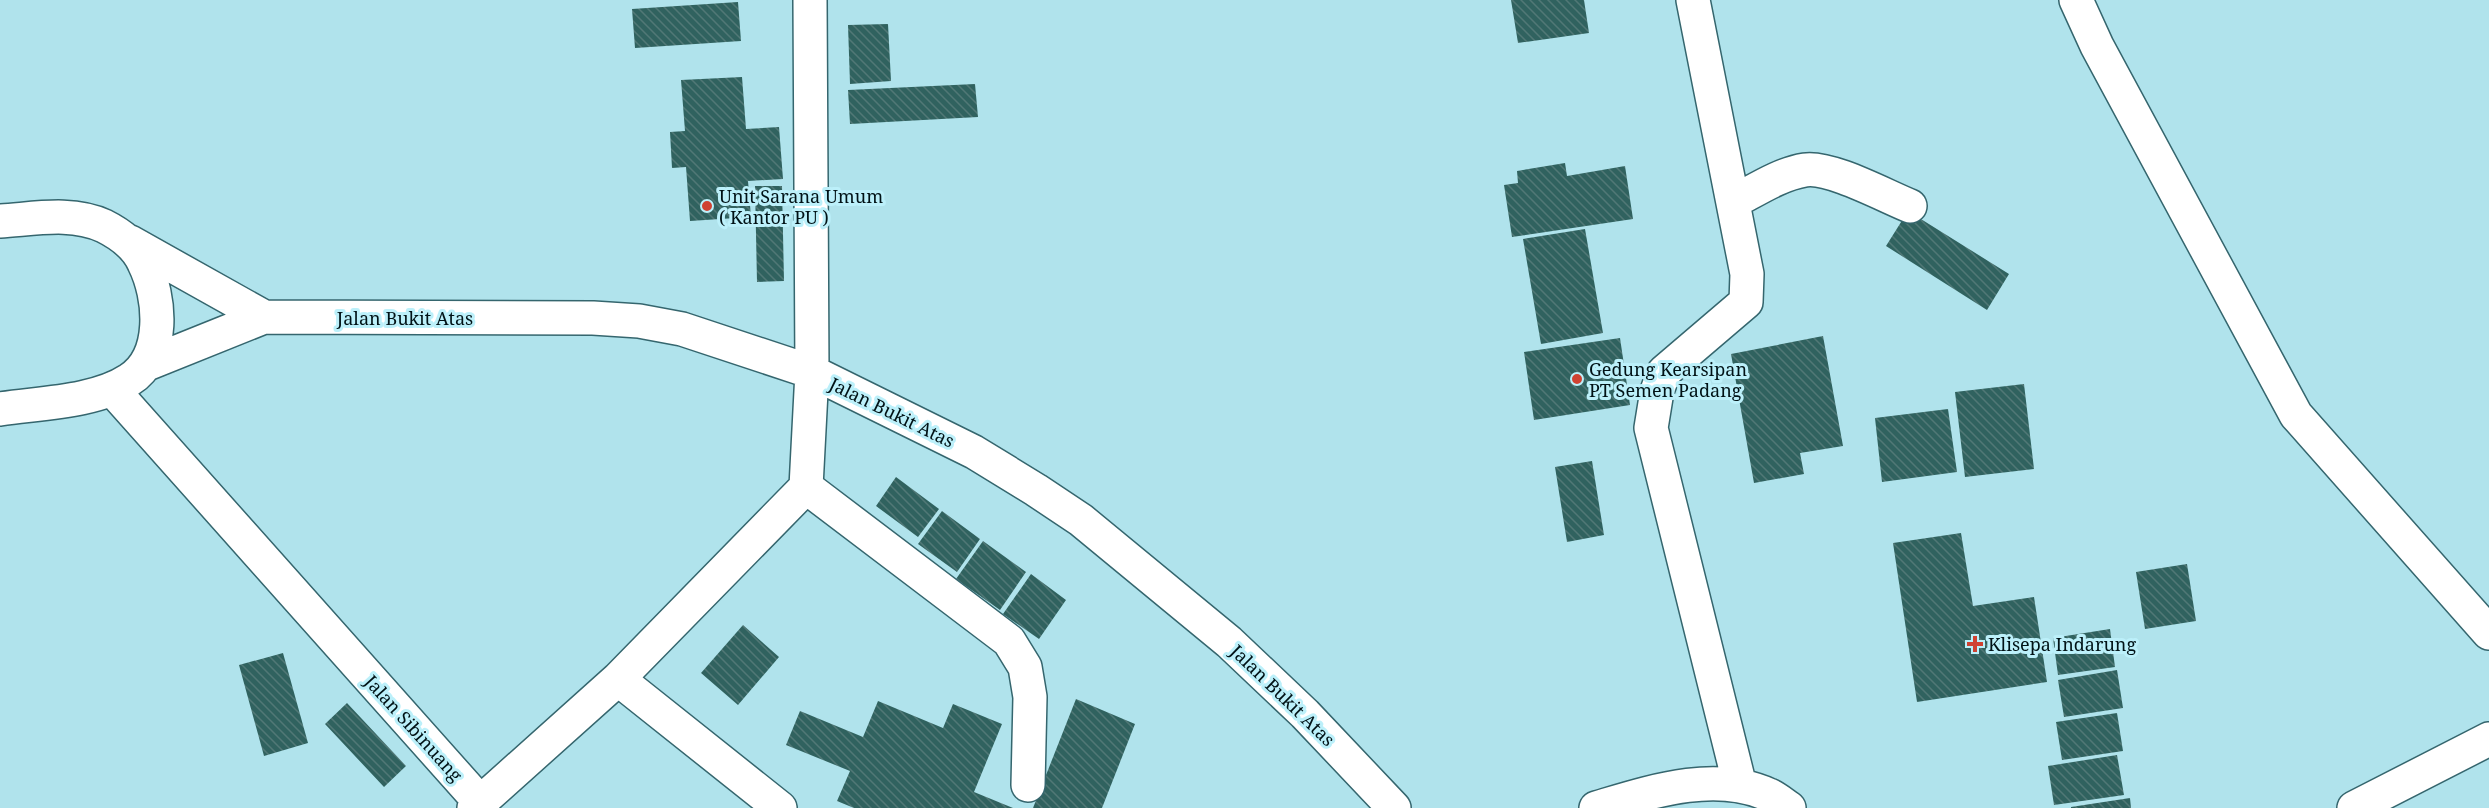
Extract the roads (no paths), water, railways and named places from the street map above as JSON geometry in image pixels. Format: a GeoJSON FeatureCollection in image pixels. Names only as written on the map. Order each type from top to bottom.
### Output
{"type":"FeatureCollection","features":[{"type":"Feature","properties":{"kind":"street"},"geometry":{"type":"LineString","coordinates":[[810,0],[812,372],[806,487],[1009,642],[1025,668],[1030,697],[1028,785]]}},
{"type":"Feature","properties":{"kind":"street"},"geometry":{"type":"LineString","coordinates":[[1693,0],[1747,274],[1746,302],[1664,372],[1657,391],[1651,428],[1740,786]]}},
{"type":"Feature","properties":{"kind":"street"},"geometry":{"type":"LineString","coordinates":[[2076,0],[2097,46],[2296,415],[2489,633]]}},
{"type":"Feature","properties":{"kind":"street"},"geometry":{"type":"LineString","coordinates":[[1733,202],[1787,174],[1807,169],[1826,171],[1910,206]]}},
{"type":"Feature","properties":{"kind":"street"},"geometry":{"type":"LineString","coordinates":[[0,221],[59,217],[84,220],[104,226],[264,317]]}},
{"type":"Feature","properties":{"kind":"street"},"geometry":{"type":"LineString","coordinates":[[126,239],[144,261],[153,289],[157,316],[154,344],[147,364]]}},
{"type":"Feature","properties":{"kind":"street"},"geometry":{"type":"LineString","coordinates":[[0,410],[91,395],[112,389],[130,380],[147,364],[264,317]]}},
{"type":"Feature","properties":{"kind":"street","name":"Jalan Bukit Atas"},"geometry":{"type":"LineString","coordinates":[[264,317],[593,318],[639,321],[682,329],[812,372],[974,452],[1081,520],[1228,642],[1305,714],[1394,808]]}},
{"type":"Feature","properties":{"kind":"street","name":"Jalan Sibinuang"},"geometry":{"type":"LineString","coordinates":[[112,389],[477,805],[618,679],[806,487]]}},
{"type":"Feature","properties":{"kind":"street"},"geometry":{"type":"LineString","coordinates":[[618,679],[780,808]]}},
{"type":"Feature","properties":{"kind":"street"},"geometry":{"type":"LineString","coordinates":[[2354,808],[2489,739]]}},
{"type":"Feature","properties":{"kind":"street"},"geometry":{"type":"LineString","coordinates":[[1596,808],[1651,791],[1712,784],[1740,786],[1770,795],[1789,808]]}},
{"type":"Feature","properties":{"kind":"place","name":"Unit Sarana Umum ( Kantor PU )"},"geometry":{"type":"Point","coordinates":[707,206]}},
{"type":"Feature","properties":{"kind":"place","name":"Gedung Kearsipan PT Semen Padang"},"geometry":{"type":"Point","coordinates":[1577,379]}},
{"type":"Feature","properties":{"kind":"place","name":"Klisepa Indarung"},"geometry":{"type":"Point","coordinates":[1975,644]}}]}
